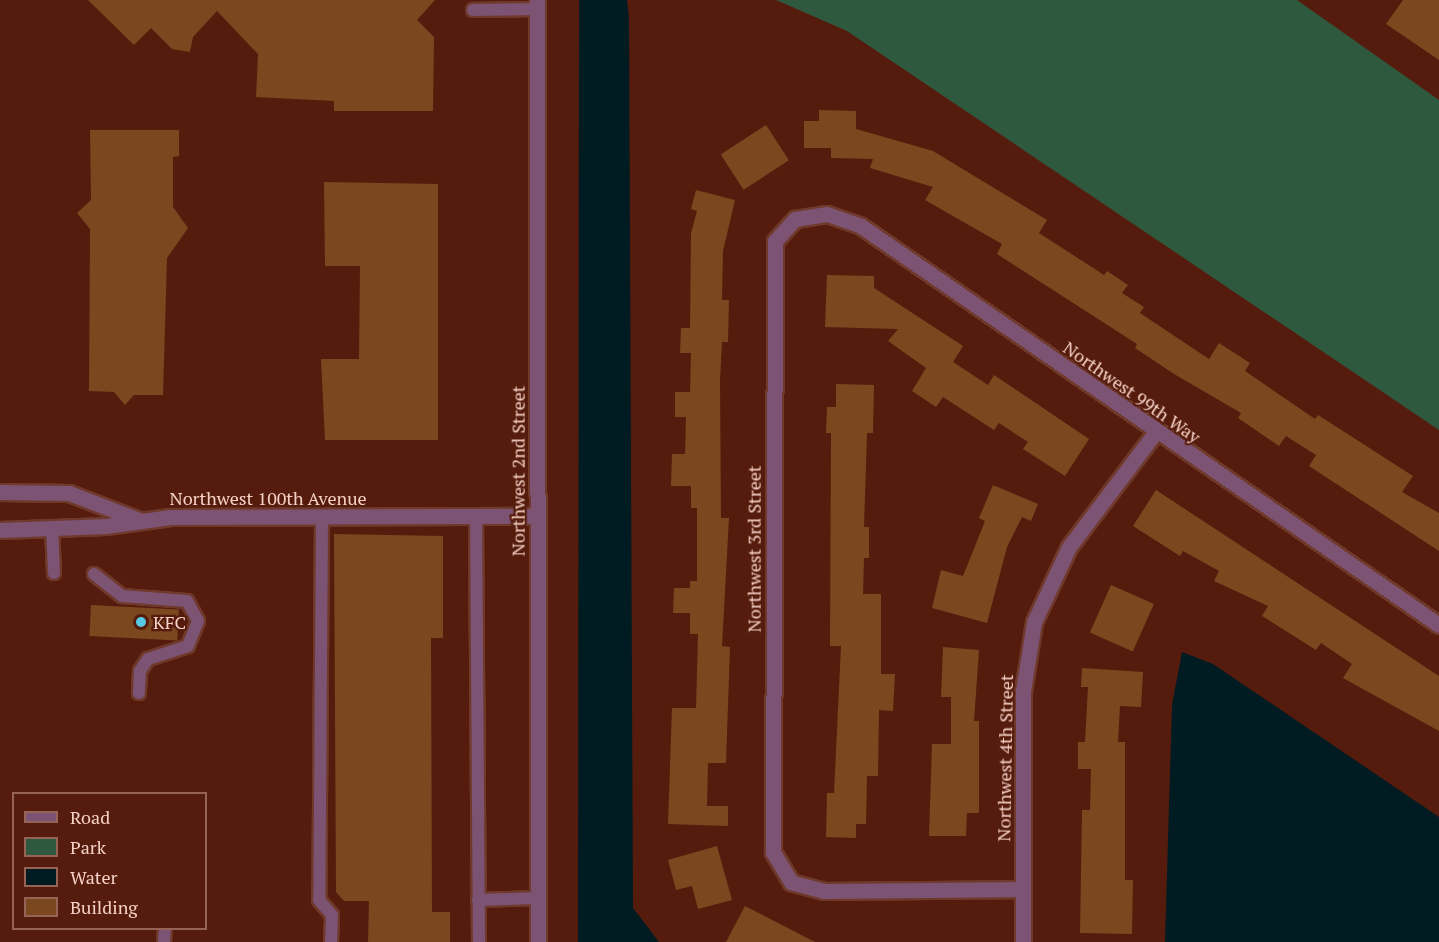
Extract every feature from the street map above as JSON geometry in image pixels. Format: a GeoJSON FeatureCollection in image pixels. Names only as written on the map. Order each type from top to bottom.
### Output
{"type":"FeatureCollection","features":[{"type":"Feature","properties":{"kind":"street","name":"Northwest 2nd Street"},"geometry":{"type":"LineString","coordinates":[[537,4],[538,942]]}},
{"type":"Feature","properties":{"kind":"street","name":"Northwest 99th Way"},"geometry":{"type":"LineString","coordinates":[[795,219],[827,214],[861,226],[1155,432],[1439,625]]}},
{"type":"Feature","properties":{"kind":"street","name":"Northwest 3rd Street"},"geometry":{"type":"LineString","coordinates":[[795,219],[775,241],[773,852],[791,882],[824,891],[1023,889]]}},
{"type":"Feature","properties":{"kind":"street","name":"Northwest 4th Street"},"geometry":{"type":"LineString","coordinates":[[1023,942],[1023,691],[1034,622],[1069,547],[1155,432]]}},
{"type":"Feature","properties":{"kind":"street"},"geometry":{"type":"LineString","coordinates":[[0,492],[69,493],[142,521]]}},
{"type":"Feature","properties":{"kind":"street","name":"Northwest 100th Avenue"},"geometry":{"type":"LineString","coordinates":[[0,530],[142,521],[538,516]]}},
{"type":"Feature","properties":{"kind":"lane"},"geometry":{"type":"LineString","coordinates":[[473,10],[537,4]]}},
{"type":"Feature","properties":{"kind":"lane"},"geometry":{"type":"LineString","coordinates":[[476,515],[479,942]]}},
{"type":"Feature","properties":{"kind":"lane"},"geometry":{"type":"LineString","coordinates":[[322,518],[319,900],[332,915],[331,942]]}},
{"type":"Feature","properties":{"kind":"lane"},"geometry":{"type":"LineString","coordinates":[[52,527],[54,573]]}},
{"type":"Feature","properties":{"kind":"lane"},"geometry":{"type":"LineString","coordinates":[[94,574],[122,596],[168,596],[187,601],[194,611],[197,627],[188,646],[148,658],[140,671],[139,693]]}},
{"type":"Feature","properties":{"kind":"lane"},"geometry":{"type":"LineString","coordinates":[[478,900],[538,898]]}},
{"type":"Feature","properties":{"kind":"green space"},"geometry":{"type":"Polygon","coordinates":[[[776,0],[1297,0],[1439,100],[1439,430],[847,31],[776,0]]]}},
{"type":"Feature","properties":{"kind":"water"},"geometry":{"type":"Polygon","coordinates":[[[579,0],[627,0],[629,18],[633,908],[659,942],[578,942],[579,0]]]}},
{"type":"Feature","properties":{"kind":"water"},"geometry":{"type":"Polygon","coordinates":[[[1182,652],[1213,664],[1439,817],[1439,942],[1165,942],[1172,705],[1182,652]]]}},
{"type":"Feature","properties":{"kind":"building"},"geometry":{"type":"Polygon","coordinates":[[[88,0],[435,0],[417,20],[434,37],[433,111],[334,111],[334,101],[256,97],[258,54],[217,11],[193,37],[190,52],[172,49],[151,28],[134,45],[88,0]]]}},
{"type":"Feature","properties":{"kind":"building"},"geometry":{"type":"Polygon","coordinates":[[[1403,0],[1439,0],[1439,60],[1386,24],[1403,0]]]}},
{"type":"Feature","properties":{"kind":"building"},"geometry":{"type":"Polygon","coordinates":[[[819,110],[856,111],[856,129],[933,151],[1047,220],[1039,233],[1104,275],[1107,271],[1128,285],[1122,293],[1144,307],[1140,313],[1209,359],[1219,343],[1250,363],[1245,371],[1315,419],[1318,415],[1413,476],[1402,492],[1439,513],[1439,551],[1309,466],[1316,455],[1286,436],[1279,446],[1238,418],[1241,413],[1174,374],[1135,348],[1137,344],[997,254],[1002,244],[925,200],[933,187],[870,168],[873,159],[831,158],[831,148],[804,148],[804,121],[819,121],[819,110]]]}},
{"type":"Feature","properties":{"kind":"building"},"geometry":{"type":"Polygon","coordinates":[[[766,125],[789,160],[744,190],[721,154],[766,125]]]}},
{"type":"Feature","properties":{"kind":"building"},"geometry":{"type":"Polygon","coordinates":[[[90,130],[179,130],[179,156],[173,157],[173,207],[188,228],[167,258],[163,395],[134,395],[125,405],[114,392],[89,391],[90,229],[77,213],[91,200],[90,130]]]}},
{"type":"Feature","properties":{"kind":"building"},"geometry":{"type":"Polygon","coordinates":[[[324,182],[438,184],[438,440],[325,440],[321,359],[359,359],[360,266],[325,266],[324,182]]]}},
{"type":"Feature","properties":{"kind":"building"},"geometry":{"type":"Polygon","coordinates":[[[696,190],[735,200],[723,251],[722,300],[729,300],[728,342],[722,342],[720,380],[721,518],[729,518],[722,646],[730,647],[726,763],[708,763],[707,806],[728,806],[728,826],[668,824],[672,708],[696,708],[698,634],[690,634],[690,613],[673,613],[674,588],[690,588],[690,581],[697,581],[697,508],[691,508],[691,486],[671,486],[672,454],[685,454],[686,417],[675,417],[675,392],[690,392],[691,353],[680,353],[681,328],[690,328],[691,233],[697,211],[691,209],[696,190]]]}},
{"type":"Feature","properties":{"kind":"building"},"geometry":{"type":"Polygon","coordinates":[[[827,275],[874,276],[874,288],[963,346],[953,362],[988,385],[994,375],[1089,439],[1065,476],[1023,449],[1028,442],[999,423],[994,430],[943,397],[936,407],[912,391],[926,368],[888,341],[898,329],[825,327],[827,275]]]}},
{"type":"Feature","properties":{"kind":"building"},"geometry":{"type":"Polygon","coordinates":[[[836,384],[874,385],[873,433],[867,433],[864,527],[869,527],[869,558],[864,558],[863,594],[881,594],[881,674],[895,674],[893,711],[879,710],[878,776],[867,776],[866,824],[856,824],[856,838],[826,837],[827,793],[834,793],[841,646],[830,646],[831,433],[826,433],[827,407],[836,407],[836,384]]]}},
{"type":"Feature","properties":{"kind":"building"},"geometry":{"type":"Polygon","coordinates":[[[993,485],[1038,504],[1031,521],[1022,517],[1007,547],[987,623],[932,608],[941,570],[963,576],[985,521],[979,518],[993,485]]]}},
{"type":"Feature","properties":{"kind":"building"},"geometry":{"type":"Polygon","coordinates":[[[1156,490],[1439,676],[1439,731],[1343,678],[1352,664],[1321,643],[1316,650],[1262,616],[1268,606],[1214,581],[1219,571],[1183,551],[1180,556],[1133,526],[1156,490]]]}},
{"type":"Feature","properties":{"kind":"building"},"geometry":{"type":"Polygon","coordinates":[[[334,534],[443,536],[443,638],[431,638],[432,912],[450,912],[450,942],[368,942],[369,901],[344,901],[336,892],[334,534]]]}},
{"type":"Feature","properties":{"kind":"building"},"geometry":{"type":"Polygon","coordinates":[[[1111,585],[1154,604],[1133,652],[1090,633],[1111,585]]]}},
{"type":"Feature","properties":{"kind":"building"},"geometry":{"type":"Polygon","coordinates":[[[91,605],[179,610],[177,641],[89,636],[91,605]]]}},
{"type":"Feature","properties":{"kind":"building"},"geometry":{"type":"Polygon","coordinates":[[[943,647],[979,650],[974,721],[979,721],[979,813],[967,813],[966,836],[929,836],[932,744],[951,744],[951,697],[941,697],[943,647]]]}},
{"type":"Feature","properties":{"kind":"building"},"geometry":{"type":"Polygon","coordinates":[[[1082,668],[1143,672],[1141,707],[1120,706],[1118,742],[1125,742],[1125,880],[1133,880],[1132,934],[1080,933],[1082,810],[1090,810],[1091,769],[1078,769],[1078,742],[1085,742],[1088,687],[1081,687],[1082,668]]]}},
{"type":"Feature","properties":{"kind":"building"},"geometry":{"type":"Polygon","coordinates":[[[717,846],[732,900],[698,909],[692,886],[676,890],[668,860],[717,846]]]}},
{"type":"Feature","properties":{"kind":"building"},"geometry":{"type":"Polygon","coordinates":[[[745,906],[815,942],[726,942],[745,906]]]}},
{"type":"Feature","properties":{"kind":"place","name":"KFC"},"geometry":{"type":"Point","coordinates":[141,622]}}]}
